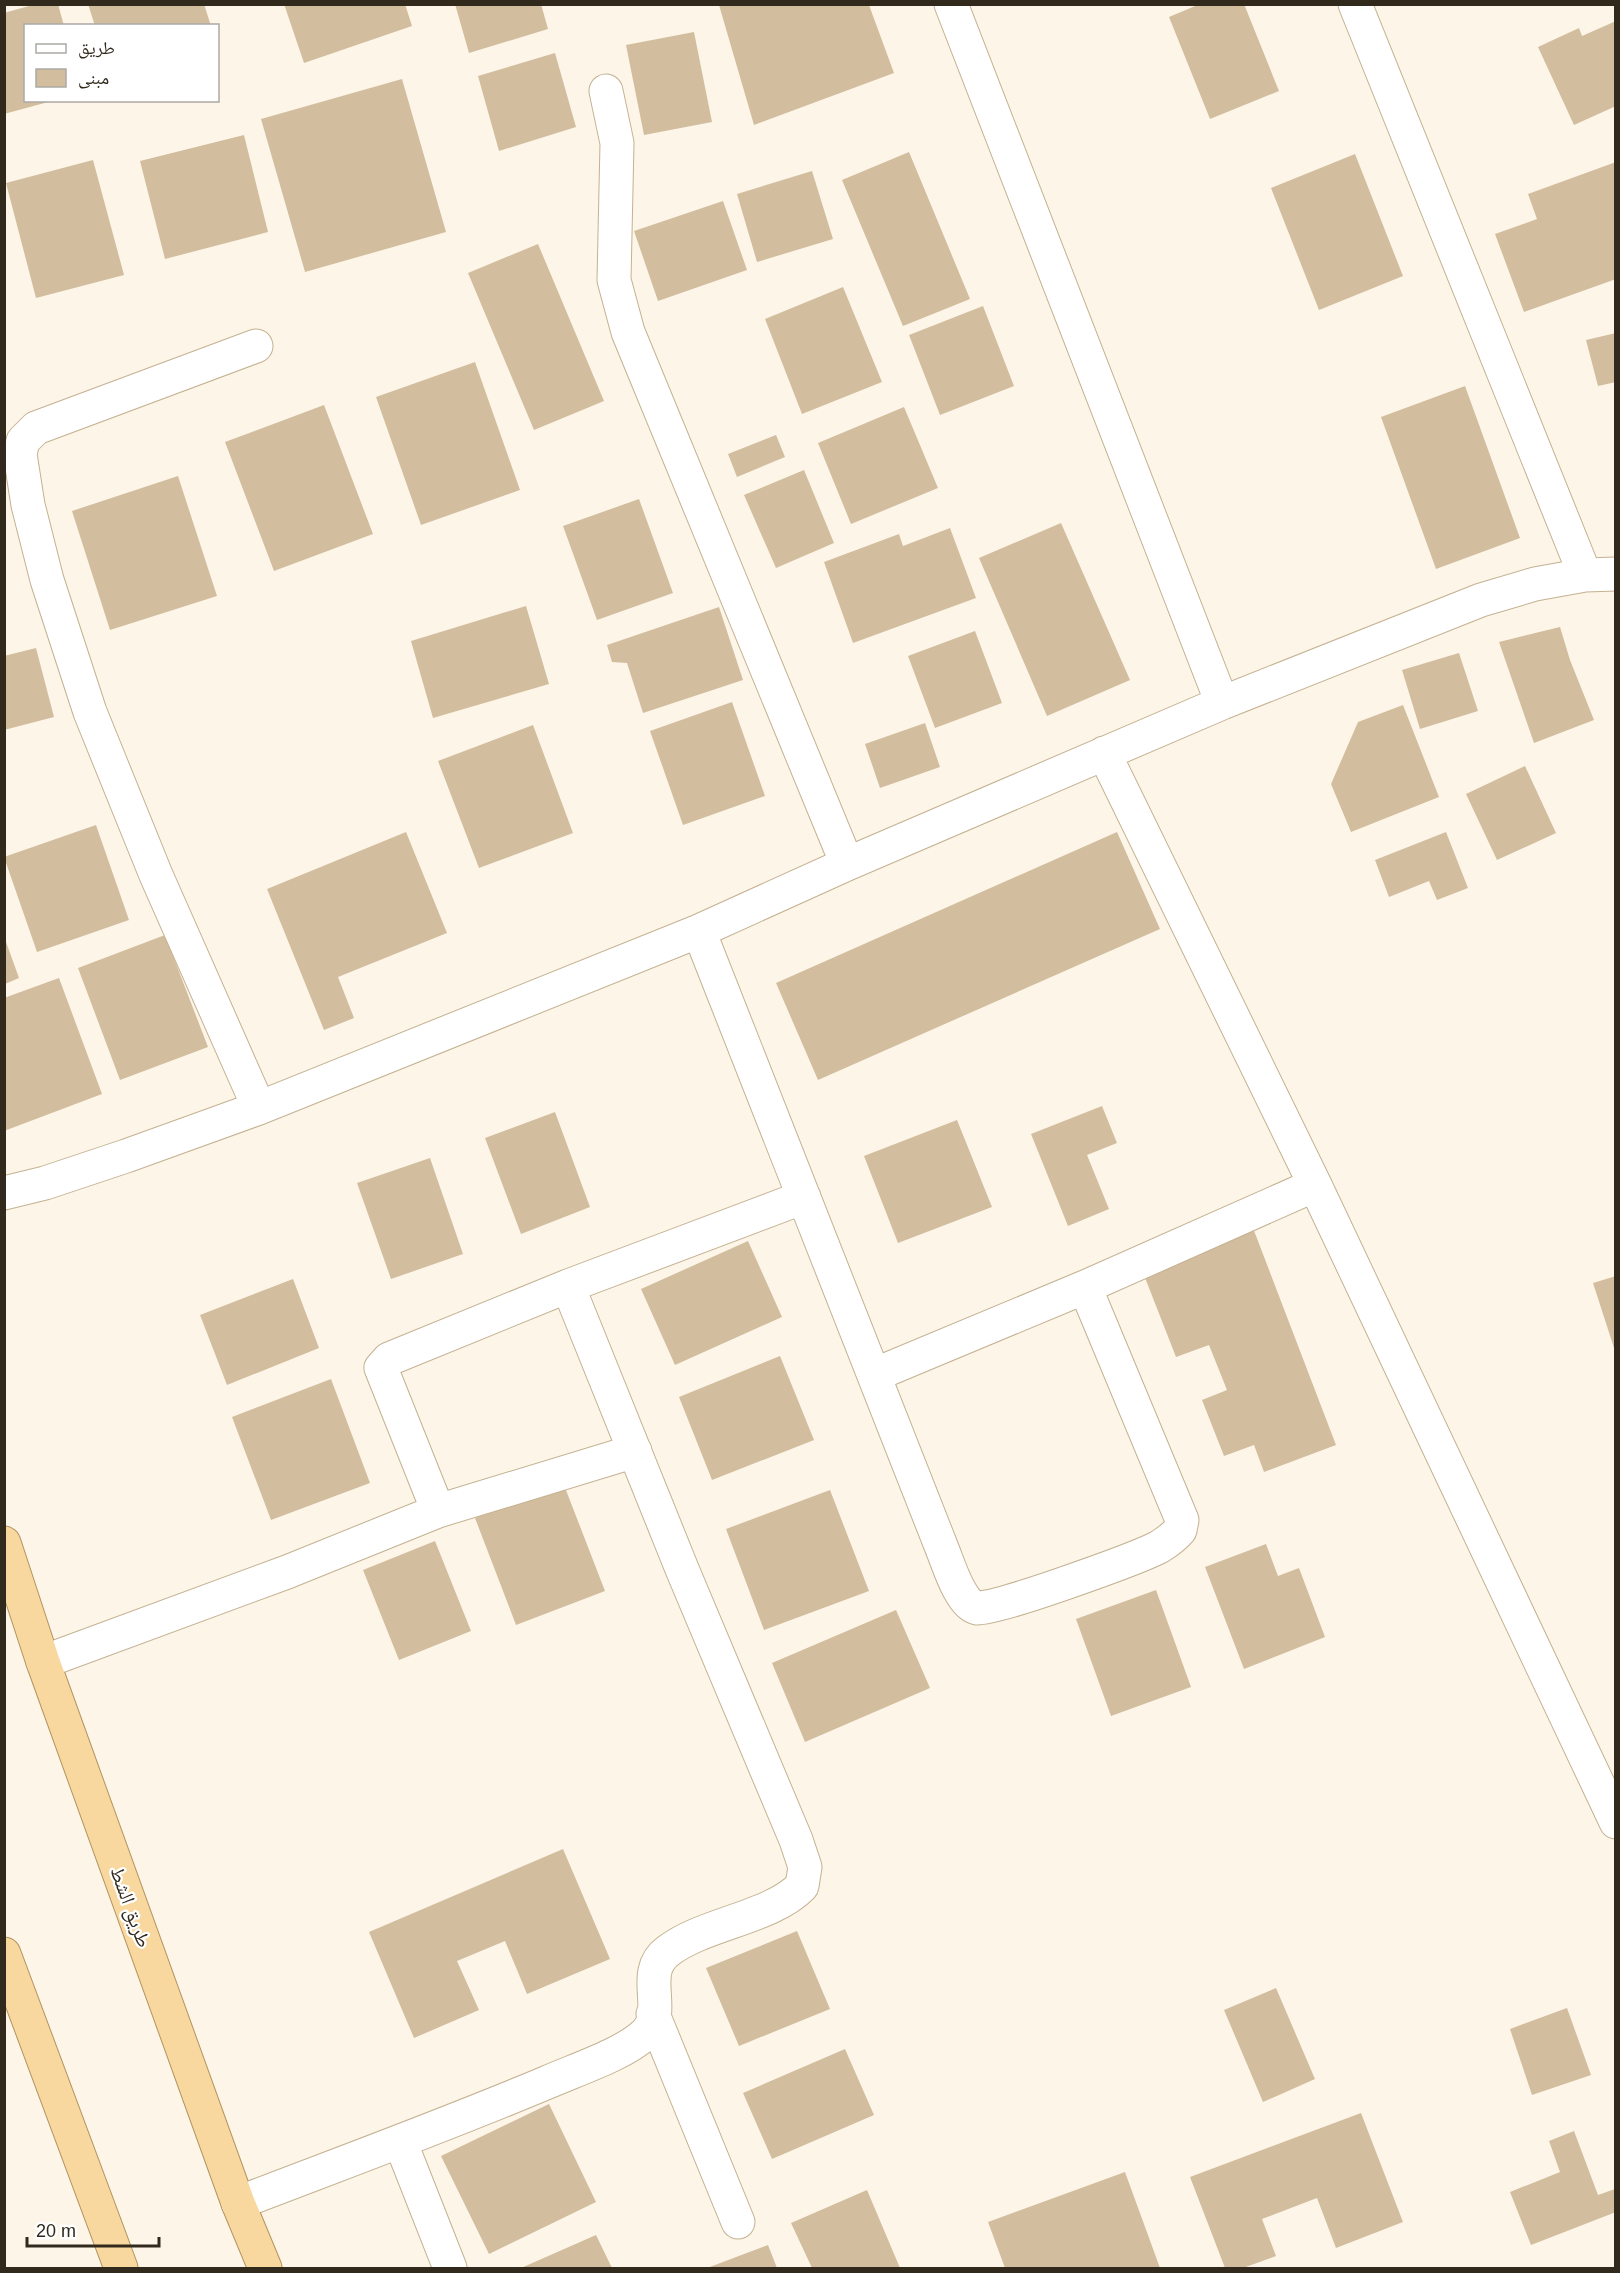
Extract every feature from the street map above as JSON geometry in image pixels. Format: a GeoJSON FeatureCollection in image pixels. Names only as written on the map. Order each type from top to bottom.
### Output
{"type":"FeatureCollection","features":[{"type":"Feature","properties":{"kind":"highway","name":"طريق الشط"},"geometry":{"type":"LineString","coordinates":[[4,1543],[43,1662],[238,2203],[265,2268]]}},
{"type":"Feature","properties":{"kind":"highway"},"geometry":{"type":"LineString","coordinates":[[4,1954],[121,2268]]}},
{"type":"Feature","properties":{"kind":"street"},"geometry":{"type":"LineString","coordinates":[[951,4],[1222,703]]}},
{"type":"Feature","properties":{"kind":"street"},"geometry":{"type":"LineString","coordinates":[[4,1193],[45,1183],[126,1156],[259,1108],[699,931],[847,864],[1222,703],[1481,600],[1535,584],[1600,574],[1355,4]]}},
{"type":"Feature","properties":{"kind":"street"},"geometry":{"type":"LineString","coordinates":[[606,91],[617,143],[614,280],[628,332],[847,864]]}},
{"type":"Feature","properties":{"kind":"street"},"geometry":{"type":"LineString","coordinates":[[256,346],[36,428],[23,441],[20,454],[28,505],[47,580],[90,712],[156,875],[259,1108]]}},
{"type":"Feature","properties":{"kind":"street"},"geometry":{"type":"LineString","coordinates":[[1104,753],[1315,1185],[1616,1822]]}},
{"type":"Feature","properties":{"kind":"street"},"geometry":{"type":"LineString","coordinates":[[699,931],[956,1582],[966,1602],[976,1608],[990,1608],[1157,1548],[1180,1530],[1182,1520],[1085,1287]]}},
{"type":"Feature","properties":{"kind":"street"},"geometry":{"type":"LineString","coordinates":[[874,1375],[1085,1287],[1315,1185]]}},
{"type":"Feature","properties":{"kind":"street"},"geometry":{"type":"LineString","coordinates":[[438,1511],[381,1368],[389,1359],[568,1286],[804,1197]]}},
{"type":"Feature","properties":{"kind":"street"},"geometry":{"type":"LineString","coordinates":[[238,2203],[524,2092],[619,2050],[645,2034],[652,2025],[655,1965],[661,1956],[686,1941],[786,1900],[802,1886],[805,1867],[796,1840],[568,1286]]}},
{"type":"Feature","properties":{"kind":"street"},"geometry":{"type":"LineString","coordinates":[[43,1662],[287,1572],[438,1511],[635,1450]]}},
{"type":"Feature","properties":{"kind":"street"},"geometry":{"type":"LineString","coordinates":[[653,2014],[738,2222]]}},
{"type":"Feature","properties":{"kind":"street"},"geometry":{"type":"LineString","coordinates":[[400,2141],[450,2268]]}},
{"type":"Feature","properties":{"kind":"building"},"geometry":{"type":"Polygon","coordinates":[[[36,4],[58,4],[63,24],[24,24],[24,102],[48,102],[4,114],[4,13],[36,4]]]}},
{"type":"Feature","properties":{"kind":"building"},"geometry":{"type":"Polygon","coordinates":[[[88,4],[204,4],[210,24],[94,24],[88,4]]]}},
{"type":"Feature","properties":{"kind":"building"},"geometry":{"type":"Polygon","coordinates":[[[284,4],[405,4],[412,26],[304,63],[284,4]]]}},
{"type":"Feature","properties":{"kind":"building"},"geometry":{"type":"Polygon","coordinates":[[[455,4],[541,4],[548,29],[469,53],[455,4]]]}},
{"type":"Feature","properties":{"kind":"building"},"geometry":{"type":"Polygon","coordinates":[[[1200,4],[1244,4],[1279,91],[1210,119],[1169,17],[1200,4]]]}},
{"type":"Feature","properties":{"kind":"building"},"geometry":{"type":"Polygon","coordinates":[[[719,5],[869,5],[894,73],[754,125],[719,5]]]}},
{"type":"Feature","properties":{"kind":"building"},"geometry":{"type":"Polygon","coordinates":[[[1616,21],[1616,106],[1574,125],[1538,47],[1579,28],[1582,36],[1616,21]]]}},
{"type":"Feature","properties":{"kind":"building"},"geometry":{"type":"Polygon","coordinates":[[[694,32],[712,122],[644,135],[626,45],[694,32]]]}},
{"type":"Feature","properties":{"kind":"building"},"geometry":{"type":"Polygon","coordinates":[[[555,53],[576,127],[499,151],[478,76],[555,53]]]}},
{"type":"Feature","properties":{"kind":"building"},"geometry":{"type":"Polygon","coordinates":[[[402,79],[446,232],[305,272],[261,119],[402,79]]]}},
{"type":"Feature","properties":{"kind":"building"},"geometry":{"type":"Polygon","coordinates":[[[244,135],[268,232],[165,259],[140,161],[244,135]]]}},
{"type":"Feature","properties":{"kind":"building"},"geometry":{"type":"Polygon","coordinates":[[[909,152],[970,299],[903,326],[842,180],[909,152]]]}},
{"type":"Feature","properties":{"kind":"building"},"geometry":{"type":"Polygon","coordinates":[[[1355,154],[1403,276],[1319,310],[1271,188],[1355,154]]]}},
{"type":"Feature","properties":{"kind":"building"},"geometry":{"type":"Polygon","coordinates":[[[93,160],[124,275],[36,298],[6,183],[93,160]]]}},
{"type":"Feature","properties":{"kind":"building"},"geometry":{"type":"Polygon","coordinates":[[[1616,162],[1616,279],[1524,312],[1495,234],[1537,219],[1528,194],[1616,162]]]}},
{"type":"Feature","properties":{"kind":"building"},"geometry":{"type":"Polygon","coordinates":[[[812,171],[833,239],[757,262],[737,194],[812,171]]]}},
{"type":"Feature","properties":{"kind":"building"},"geometry":{"type":"Polygon","coordinates":[[[723,201],[747,270],[658,301],[634,231],[723,201]]]}},
{"type":"Feature","properties":{"kind":"building"},"geometry":{"type":"Polygon","coordinates":[[[538,244],[604,401],[534,430],[468,273],[538,244]]]}},
{"type":"Feature","properties":{"kind":"building"},"geometry":{"type":"Polygon","coordinates":[[[843,287],[882,382],[802,414],[765,319],[843,287]]]}},
{"type":"Feature","properties":{"kind":"building"},"geometry":{"type":"Polygon","coordinates":[[[983,306],[1014,386],[940,415],[909,335],[983,306]]]}},
{"type":"Feature","properties":{"kind":"building"},"geometry":{"type":"Polygon","coordinates":[[[1616,333],[1616,382],[1598,386],[1586,340],[1616,333]]]}},
{"type":"Feature","properties":{"kind":"building"},"geometry":{"type":"Polygon","coordinates":[[[475,362],[520,490],[421,525],[376,397],[475,362]]]}},
{"type":"Feature","properties":{"kind":"building"},"geometry":{"type":"Polygon","coordinates":[[[1465,386],[1520,538],[1436,569],[1381,417],[1465,386]]]}},
{"type":"Feature","properties":{"kind":"building"},"geometry":{"type":"Polygon","coordinates":[[[324,405],[373,534],[274,571],[225,442],[324,405]]]}},
{"type":"Feature","properties":{"kind":"building"},"geometry":{"type":"Polygon","coordinates":[[[904,407],[938,488],[851,524],[818,443],[904,407]]]}},
{"type":"Feature","properties":{"kind":"building"},"geometry":{"type":"Polygon","coordinates":[[[776,435],[785,457],[737,477],[728,454],[776,435]]]}},
{"type":"Feature","properties":{"kind":"building"},"geometry":{"type":"Polygon","coordinates":[[[804,470],[834,543],[776,568],[744,495],[804,470]]]}},
{"type":"Feature","properties":{"kind":"building"},"geometry":{"type":"Polygon","coordinates":[[[178,476],[217,596],[110,630],[72,511],[178,476]]]}},
{"type":"Feature","properties":{"kind":"building"},"geometry":{"type":"Polygon","coordinates":[[[639,499],[673,593],[597,620],[563,526],[639,499]]]}},
{"type":"Feature","properties":{"kind":"building"},"geometry":{"type":"Polygon","coordinates":[[[1061,523],[1130,680],[1047,716],[979,558],[1061,523]]]}},
{"type":"Feature","properties":{"kind":"building"},"geometry":{"type":"Polygon","coordinates":[[[950,528],[976,598],[853,643],[824,562],[899,534],[903,546],[950,528]]]}},
{"type":"Feature","properties":{"kind":"building"},"geometry":{"type":"Polygon","coordinates":[[[526,606],[549,684],[433,718],[411,641],[526,606]]]}},
{"type":"Feature","properties":{"kind":"building"},"geometry":{"type":"Polygon","coordinates":[[[719,607],[743,680],[643,713],[627,663],[612,662],[607,645],[719,607]]]}},
{"type":"Feature","properties":{"kind":"building"},"geometry":{"type":"Polygon","coordinates":[[[1560,627],[1570,660],[1594,720],[1534,743],[1499,642],[1560,627]]]}},
{"type":"Feature","properties":{"kind":"building"},"geometry":{"type":"Polygon","coordinates":[[[975,631],[1002,703],[935,728],[908,656],[975,631]]]}},
{"type":"Feature","properties":{"kind":"building"},"geometry":{"type":"Polygon","coordinates":[[[36,648],[54,717],[4,730],[4,656],[36,648]]]}},
{"type":"Feature","properties":{"kind":"building"},"geometry":{"type":"Polygon","coordinates":[[[1459,653],[1478,711],[1420,729],[1402,670],[1459,653]]]}},
{"type":"Feature","properties":{"kind":"building"},"geometry":{"type":"Polygon","coordinates":[[[732,702],[765,796],[683,825],[650,731],[732,702]]]}},
{"type":"Feature","properties":{"kind":"building"},"geometry":{"type":"Polygon","coordinates":[[[1403,705],[1439,797],[1351,832],[1331,784],[1358,722],[1403,705]]]}},
{"type":"Feature","properties":{"kind":"building"},"geometry":{"type":"Polygon","coordinates":[[[925,723],[940,767],[880,788],[865,744],[925,723]]]}},
{"type":"Feature","properties":{"kind":"building"},"geometry":{"type":"Polygon","coordinates":[[[533,725],[573,833],[479,868],[438,761],[533,725]]]}},
{"type":"Feature","properties":{"kind":"building"},"geometry":{"type":"Polygon","coordinates":[[[1525,766],[1556,833],[1497,860],[1466,794],[1525,766]]]}},
{"type":"Feature","properties":{"kind":"building"},"geometry":{"type":"Polygon","coordinates":[[[96,825],[129,920],[37,952],[4,857],[96,825]]]}},
{"type":"Feature","properties":{"kind":"building"},"geometry":{"type":"Polygon","coordinates":[[[406,832],[447,933],[338,977],[354,1018],[324,1030],[267,889],[406,832]]]}},
{"type":"Feature","properties":{"kind":"building"},"geometry":{"type":"Polygon","coordinates":[[[1117,832],[1160,929],[818,1080],[776,983],[1117,832]]]}},
{"type":"Feature","properties":{"kind":"building"},"geometry":{"type":"Polygon","coordinates":[[[1446,832],[1468,888],[1437,900],[1429,881],[1389,897],[1375,860],[1446,832]]]}},
{"type":"Feature","properties":{"kind":"building"},"geometry":{"type":"Polygon","coordinates":[[[165,935],[208,1047],[120,1080],[78,968],[165,935]]]}},
{"type":"Feature","properties":{"kind":"building"},"geometry":{"type":"Polygon","coordinates":[[[5,939],[19,978],[5,984],[5,939]]]}},
{"type":"Feature","properties":{"kind":"building"},"geometry":{"type":"Polygon","coordinates":[[[59,978],[102,1094],[4,1131],[4,998],[59,978]]]}},
{"type":"Feature","properties":{"kind":"building"},"geometry":{"type":"Polygon","coordinates":[[[1102,1106],[1117,1143],[1087,1155],[1109,1209],[1068,1226],[1031,1134],[1102,1106]]]}},
{"type":"Feature","properties":{"kind":"building"},"geometry":{"type":"Polygon","coordinates":[[[555,1112],[590,1207],[521,1234],[485,1138],[555,1112]]]}},
{"type":"Feature","properties":{"kind":"building"},"geometry":{"type":"Polygon","coordinates":[[[957,1120],[992,1207],[898,1243],[864,1156],[957,1120]]]}},
{"type":"Feature","properties":{"kind":"building"},"geometry":{"type":"Polygon","coordinates":[[[430,1158],[463,1254],[391,1279],[357,1183],[430,1158]]]}},
{"type":"Feature","properties":{"kind":"building"},"geometry":{"type":"Polygon","coordinates":[[[1253,1228],[1336,1445],[1264,1472],[1254,1445],[1224,1456],[1202,1400],[1227,1390],[1209,1345],[1176,1357],[1142,1270],[1253,1228]]]}},
{"type":"Feature","properties":{"kind":"building"},"geometry":{"type":"Polygon","coordinates":[[[748,1241],[782,1317],[675,1365],[641,1289],[748,1241]]]}},
{"type":"Feature","properties":{"kind":"building"},"geometry":{"type":"Polygon","coordinates":[[[1616,1276],[1616,1351],[1615,1351],[1593,1283],[1616,1276]]]}},
{"type":"Feature","properties":{"kind":"building"},"geometry":{"type":"Polygon","coordinates":[[[293,1279],[319,1348],[227,1385],[200,1315],[293,1279]]]}},
{"type":"Feature","properties":{"kind":"building"},"geometry":{"type":"Polygon","coordinates":[[[780,1356],[814,1440],[712,1480],[679,1397],[780,1356]]]}},
{"type":"Feature","properties":{"kind":"building"},"geometry":{"type":"Polygon","coordinates":[[[331,1379],[370,1483],[271,1520],[232,1417],[331,1379]]]}},
{"type":"Feature","properties":{"kind":"building"},"geometry":{"type":"Polygon","coordinates":[[[564,1485],[605,1591],[516,1625],[475,1518],[564,1485]]]}},
{"type":"Feature","properties":{"kind":"building"},"geometry":{"type":"Polygon","coordinates":[[[830,1490],[869,1591],[764,1630],[726,1529],[830,1490]]]}},
{"type":"Feature","properties":{"kind":"building"},"geometry":{"type":"Polygon","coordinates":[[[435,1541],[471,1631],[399,1660],[363,1570],[435,1541]]]}},
{"type":"Feature","properties":{"kind":"building"},"geometry":{"type":"Polygon","coordinates":[[[1266,1544],[1278,1576],[1299,1568],[1325,1637],[1244,1669],[1205,1567],[1266,1544]]]}},
{"type":"Feature","properties":{"kind":"building"},"geometry":{"type":"Polygon","coordinates":[[[1156,1590],[1191,1687],[1111,1716],[1076,1619],[1156,1590]]]}},
{"type":"Feature","properties":{"kind":"building"},"geometry":{"type":"Polygon","coordinates":[[[896,1610],[930,1688],[805,1742],[772,1663],[896,1610]]]}},
{"type":"Feature","properties":{"kind":"building"},"geometry":{"type":"Polygon","coordinates":[[[563,1849],[610,1959],[527,1994],[505,1941],[457,1961],[479,2010],[414,2038],[369,1932],[563,1849]]]}},
{"type":"Feature","properties":{"kind":"building"},"geometry":{"type":"Polygon","coordinates":[[[797,1931],[830,2009],[739,2046],[706,1968],[797,1931]]]}},
{"type":"Feature","properties":{"kind":"building"},"geometry":{"type":"Polygon","coordinates":[[[1276,1988],[1315,2079],[1263,2102],[1224,2010],[1276,1988]]]}},
{"type":"Feature","properties":{"kind":"building"},"geometry":{"type":"Polygon","coordinates":[[[1567,2008],[1591,2075],[1532,2095],[1510,2029],[1567,2008]]]}},
{"type":"Feature","properties":{"kind":"building"},"geometry":{"type":"Polygon","coordinates":[[[845,2049],[874,2115],[772,2159],[743,2093],[845,2049]]]}},
{"type":"Feature","properties":{"kind":"building"},"geometry":{"type":"Polygon","coordinates":[[[549,2104],[596,2202],[489,2254],[441,2156],[549,2104]]]}},
{"type":"Feature","properties":{"kind":"building"},"geometry":{"type":"Polygon","coordinates":[[[1361,2113],[1403,2222],[1336,2248],[1317,2198],[1262,2219],[1276,2256],[1243,2268],[1225,2268],[1190,2177],[1361,2113]]]}},
{"type":"Feature","properties":{"kind":"building"},"geometry":{"type":"Polygon","coordinates":[[[1574,2131],[1598,2195],[1615,2189],[1616,2212],[1531,2245],[1510,2192],[1560,2172],[1549,2141],[1574,2131]]]}},
{"type":"Feature","properties":{"kind":"building"},"geometry":{"type":"Polygon","coordinates":[[[1125,2172],[1160,2268],[1005,2268],[988,2222],[1125,2172]]]}},
{"type":"Feature","properties":{"kind":"building"},"geometry":{"type":"Polygon","coordinates":[[[867,2190],[900,2268],[812,2268],[791,2223],[867,2190]]]}},
{"type":"Feature","properties":{"kind":"building"},"geometry":{"type":"Polygon","coordinates":[[[596,2235],[612,2268],[521,2268],[596,2235]]]}},
{"type":"Feature","properties":{"kind":"building"},"geometry":{"type":"Polygon","coordinates":[[[768,2245],[777,2268],[707,2268],[768,2245]]]}}]}
